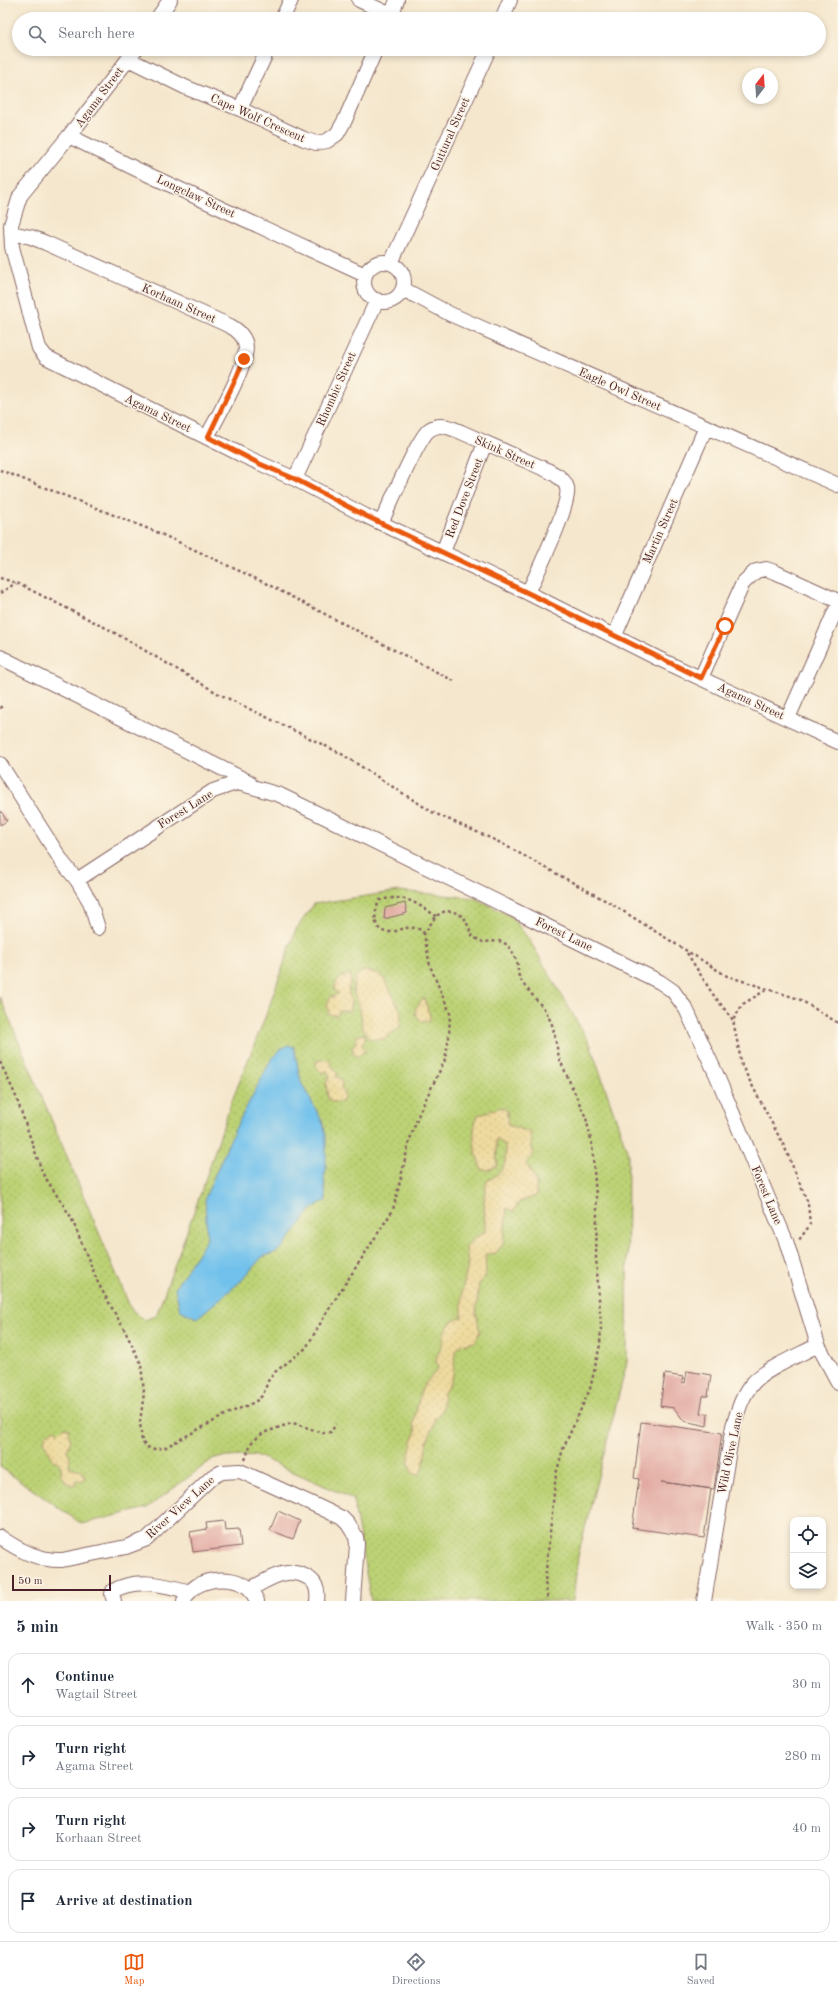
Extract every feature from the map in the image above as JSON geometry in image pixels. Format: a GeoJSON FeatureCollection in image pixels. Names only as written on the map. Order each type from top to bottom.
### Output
{"type":"FeatureCollection","features":[{"type":"Feature","properties":{"kind":"street"},"geometry":{"type":"LineString","coordinates":[[162,12],[170,0]]}},
{"type":"Feature","properties":{"kind":"street"},"geometry":{"type":"LineString","coordinates":[[285,12],[291,0]]}},
{"type":"Feature","properties":{"kind":"street"},"geometry":{"type":"LineString","coordinates":[[359,0],[381,12]]}},
{"type":"Feature","properties":{"kind":"street"},"geometry":{"type":"LineString","coordinates":[[392,12],[397,0]]}},
{"type":"Feature","properties":{"kind":"street"},"geometry":{"type":"LineString","coordinates":[[505,12],[510,0]]}},
{"type":"Feature","properties":{"kind":"street","name":"Agama Street"},"geometry":{"type":"LineString","coordinates":[[130,56],[70,136],[20,196],[13,213],[11,233],[12,247],[39,348],[46,357],[208,437],[254,462],[295,479],[381,524],[443,552],[615,635],[657,658],[838,742]]}},
{"type":"Feature","properties":{"kind":"street","name":"Cape Wolf Crescent"},"geometry":{"type":"LineString","coordinates":[[135,56],[187,88],[316,143],[327,140],[337,134],[345,120],[373,56]]}},
{"type":"Feature","properties":{"kind":"street"},"geometry":{"type":"LineString","coordinates":[[240,110],[265,56]]}},
{"type":"Feature","properties":{"kind":"street","name":"Guttural Street"},"geometry":{"type":"LineString","coordinates":[[391,263],[486,56]]}},
{"type":"Feature","properties":{"kind":"street","name":"Longclaw Street"},"geometry":{"type":"LineString","coordinates":[[70,136],[136,169],[323,254],[365,275]]}},
{"type":"Feature","properties":{"kind":"street","name":"Korhaan Street"},"geometry":{"type":"LineString","coordinates":[[11,233],[30,237],[46,243],[236,329],[246,344],[244,359],[208,437]]}},
{"type":"Feature","properties":{"kind":"street"},"geometry":{"type":"LineString","coordinates":[[382,262],[391,263],[399,268],[402,274],[404,280],[403,289],[397,297],[388,301],[377,300],[368,294],[364,285],[365,275],[372,266],[382,262]]}},
{"type":"Feature","properties":{"kind":"street","name":"Eagle Owl Street"},"geometry":{"type":"LineString","coordinates":[[403,289],[450,314],[838,485]]}},
{"type":"Feature","properties":{"kind":"street","name":"Rhombic Street"},"geometry":{"type":"LineString","coordinates":[[295,479],[377,300]]}},
{"type":"Feature","properties":{"kind":"street","name":"Skink Street"},"geometry":{"type":"LineString","coordinates":[[381,524],[418,444],[429,430],[441,426],[448,427],[557,475],[567,487],[568,494],[564,511],[528,593]]}},
{"type":"Feature","properties":{"kind":"street","name":"Martin Street"},"geometry":{"type":"LineString","coordinates":[[615,635],[706,427]]}},
{"type":"Feature","properties":{"kind":"street","name":"Red Dove Street"},"geometry":{"type":"LineString","coordinates":[[443,552],[485,443]]}},
{"type":"Feature","properties":{"kind":"street"},"geometry":{"type":"LineString","coordinates":[[701,678],[743,583],[756,571],[766,569],[775,572],[838,601]]}},
{"type":"Feature","properties":{"kind":"street"},"geometry":{"type":"LineString","coordinates":[[788,718],[838,605]]}},
{"type":"Feature","properties":{"kind":"street"},"geometry":{"type":"LineString","coordinates":[[0,657],[258,787]]}},
{"type":"Feature","properties":{"kind":"street"},"geometry":{"type":"LineString","coordinates":[[0,764],[63,863],[77,880],[90,902],[98,928]]}},
{"type":"Feature","properties":{"kind":"street","name":"Forest Lane"},"geometry":{"type":"LineString","coordinates":[[77,880],[213,791],[236,784],[258,787],[280,795],[613,958],[668,987],[680,1000],[699,1035],[790,1253],[818,1345],[838,1382]]}},
{"type":"Feature","properties":{"kind":"street","name":"Wild Olive Lane"},"geometry":{"type":"LineString","coordinates":[[704,1601],[733,1426],[741,1401],[753,1382],[762,1375],[818,1345]]}},
{"type":"Feature","properties":{"kind":"street","name":"River View Lane"},"geometry":{"type":"LineString","coordinates":[[0,1537],[21,1550],[52,1560],[126,1547],[147,1539],[212,1477],[222,1472],[240,1472],[318,1506],[342,1518],[348,1524],[356,1538],[357,1548],[353,1601]]}},
{"type":"Feature","properties":{"kind":"street"},"geometry":{"type":"LineString","coordinates":[[250,1589],[277,1575],[287,1572],[298,1573],[303,1574],[313,1582],[318,1593],[317,1601]]}},
{"type":"Feature","properties":{"kind":"street"},"geometry":{"type":"LineString","coordinates":[[114,1601],[112,1594],[113,1591],[130,1584],[142,1583],[166,1586],[187,1596],[199,1586],[217,1579],[237,1582],[250,1589],[257,1601]]}},
{"type":"Feature","properties":{"kind":"path"},"geometry":{"type":"LineString","coordinates":[[0,470],[159,534],[267,584],[454,681]]}},
{"type":"Feature","properties":{"kind":"path"},"geometry":{"type":"LineString","coordinates":[[0,578],[17,583],[110,630],[219,694],[340,753],[432,812],[497,841],[610,903],[686,952],[727,976],[766,990],[799,999],[838,1024]]}},
{"type":"Feature","properties":{"kind":"path"},"geometry":{"type":"LineString","coordinates":[[0,593],[17,583]]}},
{"type":"Feature","properties":{"kind":"path"},"geometry":{"type":"LineString","coordinates":[[0,706],[3,711]]}},
{"type":"Feature","properties":{"kind":"path"},"geometry":{"type":"LineString","coordinates":[[0,1062],[15,1094],[43,1174],[71,1216],[99,1285],[126,1333],[141,1364],[144,1392],[140,1422],[142,1442],[146,1447],[153,1449],[164,1448],[227,1414],[255,1402],[263,1395],[268,1381],[275,1372],[306,1348],[327,1312],[393,1210],[410,1139],[420,1111],[446,1060],[450,1013],[430,966],[422,930],[408,927],[387,932],[381,930],[377,926],[375,917],[376,905],[380,900],[399,897],[412,900],[436,916]]}},
{"type":"Feature","properties":{"kind":"path"},"geometry":{"type":"LineString","coordinates":[[424,934],[436,916],[445,911],[454,912],[464,917],[473,936],[483,942],[499,941],[508,944],[518,965],[518,974],[523,984],[546,1011],[553,1028],[559,1058],[586,1118],[592,1144],[597,1210],[596,1258],[600,1345],[590,1389],[563,1449],[556,1474],[545,1581],[548,1601]]}},
{"type":"Feature","properties":{"kind":"path"},"geometry":{"type":"LineString","coordinates":[[686,952],[712,993],[734,1020],[742,1066],[785,1148],[808,1203],[810,1225],[790,1253]]}},
{"type":"Feature","properties":{"kind":"path"},"geometry":{"type":"LineString","coordinates":[[734,1020],[743,1004],[766,990]]}},
{"type":"Feature","properties":{"kind":"path"},"geometry":{"type":"LineString","coordinates":[[240,1472],[252,1443],[263,1433],[293,1423],[323,1433],[331,1432],[336,1424]]}},
{"type":"Feature","properties":{"kind":"green space"},"geometry":{"type":"Polygon","coordinates":[[[399,891],[475,898],[512,917],[530,941],[590,1044],[628,1153],[627,1362],[578,1556],[573,1601],[371,1601],[353,1499],[256,1455],[214,1458],[147,1508],[82,1524],[0,1467],[0,997],[131,1309],[144,1320],[156,1316],[200,1195],[231,1103],[266,1015],[296,929],[314,904],[399,891]]]}},
{"type":"Feature","properties":{"kind":"sand"},"geometry":{"type":"Polygon","coordinates":[[[363,971],[377,973],[385,980],[401,1012],[400,1027],[384,1039],[370,1039],[363,1029],[360,1009],[353,990],[356,976],[363,971]]]}},
{"type":"Feature","properties":{"kind":"sand"},"geometry":{"type":"Polygon","coordinates":[[[350,974],[351,983],[348,988],[351,1002],[349,1011],[340,1011],[336,1016],[329,1014],[327,1004],[330,998],[339,993],[334,990],[337,982],[342,977],[350,974]]]}},
{"type":"Feature","properties":{"kind":"sand"},"geometry":{"type":"Polygon","coordinates":[[[424,998],[430,1016],[429,1021],[422,1022],[416,1015],[415,1009],[424,998]]]}},
{"type":"Feature","properties":{"kind":"sand"},"geometry":{"type":"Polygon","coordinates":[[[365,1034],[365,1039],[362,1046],[366,1052],[363,1052],[358,1057],[354,1054],[352,1048],[356,1042],[356,1036],[365,1034]]]}},
{"type":"Feature","properties":{"kind":"sand"},"geometry":{"type":"Polygon","coordinates":[[[328,1059],[337,1073],[336,1077],[340,1078],[342,1083],[341,1089],[345,1095],[342,1102],[333,1102],[328,1099],[326,1083],[330,1077],[327,1071],[323,1073],[317,1069],[316,1061],[328,1059]]]}},
{"type":"Feature","properties":{"kind":"sand"},"geometry":{"type":"Polygon","coordinates":[[[502,1107],[507,1111],[508,1125],[530,1132],[533,1156],[526,1163],[536,1181],[536,1196],[519,1202],[513,1212],[507,1208],[503,1244],[496,1253],[485,1254],[486,1275],[479,1284],[476,1312],[480,1332],[475,1342],[461,1345],[455,1352],[452,1377],[443,1396],[443,1406],[441,1412],[435,1418],[427,1442],[423,1467],[419,1475],[413,1474],[410,1469],[409,1458],[416,1430],[413,1425],[421,1390],[438,1369],[436,1359],[444,1340],[443,1334],[451,1322],[462,1317],[462,1292],[468,1265],[466,1247],[474,1238],[485,1232],[484,1198],[487,1181],[498,1174],[504,1167],[505,1163],[505,1145],[496,1139],[497,1166],[488,1170],[482,1170],[477,1157],[474,1142],[474,1128],[478,1115],[502,1107]]]}},
{"type":"Feature","properties":{"kind":"sand"},"geometry":{"type":"Polygon","coordinates":[[[64,1427],[69,1429],[68,1434],[71,1440],[67,1451],[70,1456],[69,1467],[80,1470],[84,1473],[84,1479],[81,1481],[76,1480],[75,1486],[65,1482],[65,1479],[61,1475],[61,1466],[57,1461],[54,1461],[44,1439],[49,1432],[56,1429],[58,1433],[64,1427]]]}},
{"type":"Feature","properties":{"kind":"water"},"geometry":{"type":"Polygon","coordinates":[[[288,1045],[294,1047],[301,1082],[323,1123],[326,1136],[326,1169],[324,1178],[326,1201],[320,1203],[311,1210],[283,1247],[274,1253],[262,1257],[241,1281],[197,1318],[180,1310],[175,1288],[207,1239],[205,1198],[233,1133],[271,1060],[281,1049],[288,1045]]]}},
{"type":"Feature","properties":{"kind":"building"},"geometry":{"type":"Polygon","coordinates":[[[0,810],[7,821],[0,825],[0,810]]]}},
{"type":"Feature","properties":{"kind":"building"},"geometry":{"type":"Polygon","coordinates":[[[405,903],[407,913],[384,919],[385,908],[405,903]]]}},
{"type":"Feature","properties":{"kind":"building"},"geometry":{"type":"Polygon","coordinates":[[[687,1371],[711,1375],[708,1396],[703,1396],[700,1413],[708,1414],[707,1426],[684,1421],[674,1408],[660,1406],[665,1374],[683,1377],[682,1382],[685,1383],[687,1371]]]}},
{"type":"Feature","properties":{"kind":"building"},"geometry":{"type":"Polygon","coordinates":[[[641,1422],[722,1433],[714,1489],[661,1482],[711,1489],[704,1538],[632,1528],[639,1479],[634,1478],[641,1422]]]}},
{"type":"Feature","properties":{"kind":"building"},"geometry":{"type":"Polygon","coordinates":[[[278,1511],[300,1521],[293,1539],[270,1530],[278,1511]]]}},
{"type":"Feature","properties":{"kind":"building"},"geometry":{"type":"Polygon","coordinates":[[[224,1521],[225,1530],[239,1529],[241,1546],[193,1552],[190,1532],[207,1529],[206,1523],[224,1521]]]}},
{"type":"Feature","properties":{"kind":"route"},"geometry":{"type":"LineString","coordinates":[[244,359],[208,437],[260,464],[295,479],[366,516],[615,635],[657,658],[701,678],[725,626]]}}]}
